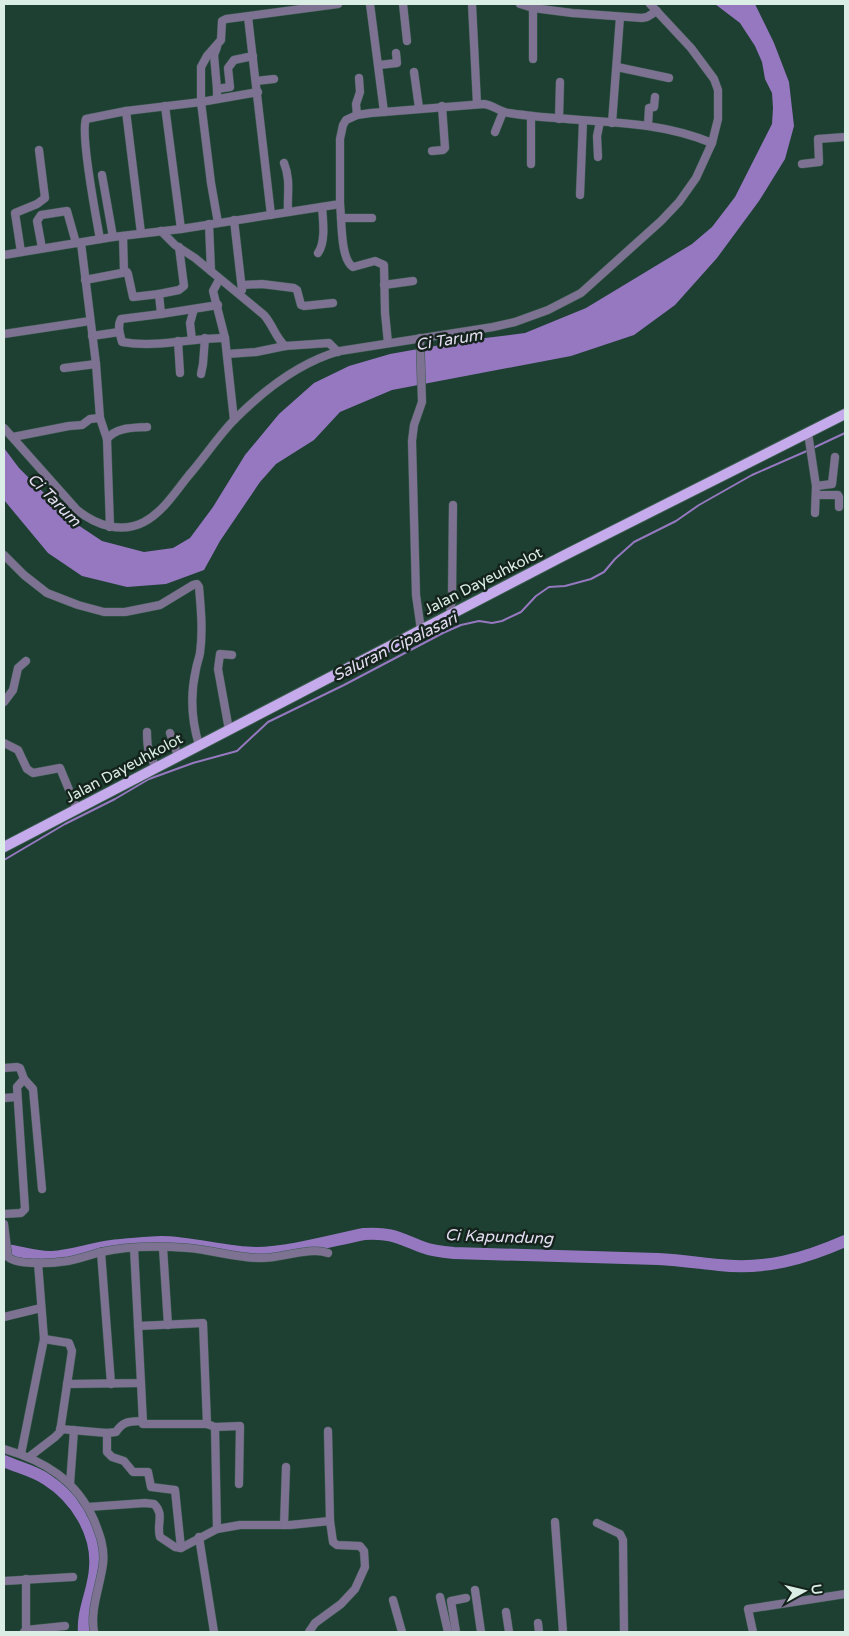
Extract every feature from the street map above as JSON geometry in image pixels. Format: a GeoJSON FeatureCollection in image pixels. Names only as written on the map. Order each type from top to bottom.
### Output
{"type":"FeatureCollection","features":[{"type":"Feature","properties":{"kind":"main road","name":"Jalan Dayeuhkolot"},"geometry":{"type":"LineString","coordinates":[[4,847],[450,614],[845,414]]}},
{"type":"Feature","properties":{"kind":"street"},"geometry":{"type":"LineString","coordinates":[[217,99],[214,55],[222,37],[222,21],[338,4]]}},
{"type":"Feature","properties":{"kind":"street"},"geometry":{"type":"LineString","coordinates":[[370,4],[384,112]]}},
{"type":"Feature","properties":{"kind":"street"},"geometry":{"type":"LineString","coordinates":[[403,4],[407,41]]}},
{"type":"Feature","properties":{"kind":"street"},"geometry":{"type":"LineString","coordinates":[[472,4],[478,104]]}},
{"type":"Feature","properties":{"kind":"street"},"geometry":{"type":"LineString","coordinates":[[520,4],[533,8],[620,17],[647,17],[657,11]]}},
{"type":"Feature","properties":{"kind":"street"},"geometry":{"type":"LineString","coordinates":[[4,428],[77,510],[88,519],[110,527],[128,528],[146,521],[162,508],[234,420],[281,380],[316,359],[338,352],[515,322],[548,310],[581,293],[633,247],[679,202],[696,178],[712,143],[718,119],[718,90],[714,79],[691,48],[650,4]]}},
{"type":"Feature","properties":{"kind":"street"},"geometry":{"type":"LineString","coordinates":[[533,8],[533,59]]}},
{"type":"Feature","properties":{"kind":"street"},"geometry":{"type":"LineString","coordinates":[[248,17],[271,215]]}},
{"type":"Feature","properties":{"kind":"street"},"geometry":{"type":"LineString","coordinates":[[612,123],[620,17]]}},
{"type":"Feature","properties":{"kind":"street"},"geometry":{"type":"LineString","coordinates":[[218,223],[201,102],[201,67],[207,56],[219,44]]}},
{"type":"Feature","properties":{"kind":"street"},"geometry":{"type":"LineString","coordinates":[[379,65],[397,62],[396,53]]}},
{"type":"Feature","properties":{"kind":"street"},"geometry":{"type":"LineString","coordinates":[[214,65],[253,56]]}},
{"type":"Feature","properties":{"kind":"street"},"geometry":{"type":"LineString","coordinates":[[217,89],[230,87],[228,68],[232,62]]}},
{"type":"Feature","properties":{"kind":"street"},"geometry":{"type":"LineString","coordinates":[[617,67],[669,78]]}},
{"type":"Feature","properties":{"kind":"street"},"geometry":{"type":"LineString","coordinates":[[414,72],[419,108]]}},
{"type":"Feature","properties":{"kind":"street"},"geometry":{"type":"LineString","coordinates":[[357,115],[356,104],[360,92],[360,78]]}},
{"type":"Feature","properties":{"kind":"street"},"geometry":{"type":"LineString","coordinates":[[256,81],[274,79]]}},
{"type":"Feature","properties":{"kind":"street"},"geometry":{"type":"LineString","coordinates":[[559,119],[560,82]]}},
{"type":"Feature","properties":{"kind":"street"},"geometry":{"type":"LineString","coordinates":[[100,239],[85,144],[85,121],[88,118],[258,92]]}},
{"type":"Feature","properties":{"kind":"street"},"geometry":{"type":"LineString","coordinates":[[648,125],[649,108],[654,107],[655,97]]}},
{"type":"Feature","properties":{"kind":"street"},"geometry":{"type":"LineString","coordinates":[[388,343],[384,265],[375,261],[353,267],[348,263],[345,252],[340,204],[339,155],[341,130],[344,122],[357,115],[478,104],[490,105],[503,112],[530,116],[668,128],[712,143]]}},
{"type":"Feature","properties":{"kind":"street"},"geometry":{"type":"LineString","coordinates":[[165,106],[181,228]]}},
{"type":"Feature","properties":{"kind":"street"},"geometry":{"type":"LineString","coordinates":[[432,151],[445,148],[442,106]]}},
{"type":"Feature","properties":{"kind":"street"},"geometry":{"type":"LineString","coordinates":[[126,111],[141,233]]}},
{"type":"Feature","properties":{"kind":"street"},"geometry":{"type":"LineString","coordinates":[[495,132],[503,112]]}},
{"type":"Feature","properties":{"kind":"street"},"geometry":{"type":"LineString","coordinates":[[530,116],[531,164]]}},
{"type":"Feature","properties":{"kind":"street"},"geometry":{"type":"LineString","coordinates":[[580,195],[583,121]]}},
{"type":"Feature","properties":{"kind":"street"},"geometry":{"type":"LineString","coordinates":[[598,157],[597,136],[600,122]]}},
{"type":"Feature","properties":{"kind":"street"},"geometry":{"type":"LineString","coordinates":[[802,164],[818,163],[818,139],[845,137]]}},
{"type":"Feature","properties":{"kind":"street"},"geometry":{"type":"LineString","coordinates":[[21,252],[14,213],[37,204],[45,198],[39,150]]}},
{"type":"Feature","properties":{"kind":"street"},"geometry":{"type":"LineString","coordinates":[[284,163],[290,190],[287,197],[288,212]]}},
{"type":"Feature","properties":{"kind":"street"},"geometry":{"type":"LineString","coordinates":[[102,175],[113,237]]}},
{"type":"Feature","properties":{"kind":"street"},"geometry":{"type":"LineString","coordinates":[[4,255],[340,204]]}},
{"type":"Feature","properties":{"kind":"street"},"geometry":{"type":"LineString","coordinates":[[318,253],[321,249],[322,207]]}},
{"type":"Feature","properties":{"kind":"street"},"geometry":{"type":"LineString","coordinates":[[42,248],[37,221],[41,215],[67,211],[78,243],[85,280],[96,364],[100,418],[107,440],[110,527]]}},
{"type":"Feature","properties":{"kind":"street"},"geometry":{"type":"LineString","coordinates":[[341,218],[372,218]]}},
{"type":"Feature","properties":{"kind":"street"},"geometry":{"type":"LineString","coordinates":[[234,220],[243,299]]}},
{"type":"Feature","properties":{"kind":"street"},"geometry":{"type":"LineString","coordinates":[[208,224],[211,271]]}},
{"type":"Feature","properties":{"kind":"street"},"geometry":{"type":"LineString","coordinates":[[161,231],[271,323],[277,339],[285,346]]}},
{"type":"Feature","properties":{"kind":"street"},"geometry":{"type":"LineString","coordinates":[[123,236],[124,272],[128,274],[133,297],[159,294],[183,288],[179,247]]}},
{"type":"Feature","properties":{"kind":"street"},"geometry":{"type":"LineString","coordinates":[[85,280],[124,272]]}},
{"type":"Feature","properties":{"kind":"street"},"geometry":{"type":"LineString","coordinates":[[219,280],[213,291],[225,338],[234,420]]}},
{"type":"Feature","properties":{"kind":"street"},"geometry":{"type":"LineString","coordinates":[[384,285],[413,281]]}},
{"type":"Feature","properties":{"kind":"street"},"geometry":{"type":"LineString","coordinates":[[242,285],[262,284],[294,288],[301,305],[304,306],[332,303]]}},
{"type":"Feature","properties":{"kind":"street"},"geometry":{"type":"LineString","coordinates":[[159,294],[161,314]]}},
{"type":"Feature","properties":{"kind":"street"},"geometry":{"type":"LineString","coordinates":[[218,305],[122,319],[119,321],[119,332],[122,342],[135,344],[225,338]]}},
{"type":"Feature","properties":{"kind":"street"},"geometry":{"type":"LineString","coordinates":[[192,340],[190,322],[194,309]]}},
{"type":"Feature","properties":{"kind":"street"},"geometry":{"type":"LineString","coordinates":[[4,334],[90,321]]}},
{"type":"Feature","properties":{"kind":"street"},"geometry":{"type":"LineString","coordinates":[[92,336],[119,332]]}},
{"type":"Feature","properties":{"kind":"street"},"geometry":{"type":"LineString","coordinates":[[200,374],[203,364],[205,338]]}},
{"type":"Feature","properties":{"kind":"street"},"geometry":{"type":"LineString","coordinates":[[420,338],[421,408],[414,425],[412,441],[416,595],[421,630]]}},
{"type":"Feature","properties":{"kind":"street"},"geometry":{"type":"LineString","coordinates":[[178,341],[180,373]]}},
{"type":"Feature","properties":{"kind":"street"},"geometry":{"type":"LineString","coordinates":[[227,354],[256,352],[285,346],[328,344],[338,352]]}},
{"type":"Feature","properties":{"kind":"street"},"geometry":{"type":"LineString","coordinates":[[64,368],[96,364]]}},
{"type":"Feature","properties":{"kind":"street"},"geometry":{"type":"LineString","coordinates":[[13,437],[82,425],[90,419],[100,418]]}},
{"type":"Feature","properties":{"kind":"street"},"geometry":{"type":"LineString","coordinates":[[107,440],[118,430],[147,427]]}},
{"type":"Feature","properties":{"kind":"street"},"geometry":{"type":"LineString","coordinates":[[808,433],[817,495],[815,513]]}},
{"type":"Feature","properties":{"kind":"street"},"geometry":{"type":"LineString","coordinates":[[816,486],[832,484],[835,458]]}},
{"type":"Feature","properties":{"kind":"street"},"geometry":{"type":"LineString","coordinates":[[817,495],[838,495],[839,507]]}},
{"type":"Feature","properties":{"kind":"street"},"geometry":{"type":"LineString","coordinates":[[450,614],[452,598],[453,505]]}},
{"type":"Feature","properties":{"kind":"street"},"geometry":{"type":"LineString","coordinates":[[4,555],[24,575],[47,592],[78,605],[108,612],[160,605],[192,585],[197,584],[199,586],[202,626],[200,653],[192,688],[191,709],[199,745]]}},
{"type":"Feature","properties":{"kind":"street"},"geometry":{"type":"LineString","coordinates":[[229,730],[218,669],[220,654],[232,655]]}},
{"type":"Feature","properties":{"kind":"street"},"geometry":{"type":"LineString","coordinates":[[4,702],[13,690],[18,668],[26,661]]}},
{"type":"Feature","properties":{"kind":"street"},"geometry":{"type":"LineString","coordinates":[[146,732],[147,747],[151,760],[157,767]]}},
{"type":"Feature","properties":{"kind":"street"},"geometry":{"type":"LineString","coordinates":[[170,733],[178,756]]}},
{"type":"Feature","properties":{"kind":"street"},"geometry":{"type":"LineString","coordinates":[[4,743],[18,750],[28,769],[33,773],[60,768],[77,809]]}},
{"type":"Feature","properties":{"kind":"street"},"geometry":{"type":"LineString","coordinates":[[4,1068],[20,1068],[24,1079],[33,1089],[42,1189]]}},
{"type":"Feature","properties":{"kind":"street"},"geometry":{"type":"LineString","coordinates":[[4,1214],[21,1214],[25,1209],[16,1087],[24,1079]]}},
{"type":"Feature","properties":{"kind":"street"},"geometry":{"type":"LineString","coordinates":[[4,1098],[17,1097]]}},
{"type":"Feature","properties":{"kind":"street"},"geometry":{"type":"LineString","coordinates":[[4,1224],[8,1257],[13,1261],[38,1263],[67,1262],[101,1252],[134,1248],[189,1248],[247,1258],[262,1258],[310,1251],[328,1252]]}},
{"type":"Feature","properties":{"kind":"street"},"geometry":{"type":"LineString","coordinates":[[134,1248],[143,1424],[240,1426],[239,1484]]}},
{"type":"Feature","properties":{"kind":"street"},"geometry":{"type":"LineString","coordinates":[[163,1248],[168,1325]]}},
{"type":"Feature","properties":{"kind":"street"},"geometry":{"type":"LineString","coordinates":[[101,1252],[111,1384]]}},
{"type":"Feature","properties":{"kind":"street"},"geometry":{"type":"LineString","coordinates":[[25,1456],[44,1339],[38,1263]]}},
{"type":"Feature","properties":{"kind":"street"},"geometry":{"type":"LineString","coordinates":[[4,1317],[41,1308]]}},
{"type":"Feature","properties":{"kind":"street"},"geometry":{"type":"LineString","coordinates":[[138,1326],[203,1323],[217,1529]]}},
{"type":"Feature","properties":{"kind":"street"},"geometry":{"type":"LineString","coordinates":[[25,1456],[56,1437],[60,1429],[72,1352],[69,1343],[44,1339]]}},
{"type":"Feature","properties":{"kind":"street"},"geometry":{"type":"LineString","coordinates":[[67,1384],[141,1383]]}},
{"type":"Feature","properties":{"kind":"street"},"geometry":{"type":"LineString","coordinates":[[60,1429],[107,1434],[116,1432],[126,1422],[143,1421]]}},
{"type":"Feature","properties":{"kind":"street"},"geometry":{"type":"LineString","coordinates":[[70,1484],[74,1430]]}},
{"type":"Feature","properties":{"kind":"street"},"geometry":{"type":"LineString","coordinates":[[309,1632],[315,1623],[341,1604],[355,1589],[365,1568],[364,1551],[360,1546],[335,1544],[330,1521],[328,1430]]}},
{"type":"Feature","properties":{"kind":"street"},"geometry":{"type":"LineString","coordinates":[[107,1434],[107,1452],[110,1456],[124,1462],[133,1472],[148,1472],[151,1486],[175,1490],[181,1548]]}},
{"type":"Feature","properties":{"kind":"street"},"geometry":{"type":"LineString","coordinates":[[4,1449],[25,1456],[55,1472],[70,1484],[88,1507],[100,1533],[103,1547],[103,1566],[93,1613],[94,1632]]}},
{"type":"Feature","properties":{"kind":"street"},"geometry":{"type":"LineString","coordinates":[[284,1525],[286,1467]]}},
{"type":"Feature","properties":{"kind":"street"},"geometry":{"type":"LineString","coordinates":[[88,1507],[154,1504],[159,1511],[160,1537],[175,1547],[181,1548],[217,1529],[240,1525],[284,1525],[330,1521]]}},
{"type":"Feature","properties":{"kind":"street"},"geometry":{"type":"LineString","coordinates":[[554,1522],[563,1632]]}},
{"type":"Feature","properties":{"kind":"street"},"geometry":{"type":"LineString","coordinates":[[597,1523],[620,1534],[623,1540],[624,1632]]}},
{"type":"Feature","properties":{"kind":"street"},"geometry":{"type":"LineString","coordinates":[[199,1537],[214,1632]]}},
{"type":"Feature","properties":{"kind":"street"},"geometry":{"type":"LineString","coordinates":[[4,1581],[73,1577]]}},
{"type":"Feature","properties":{"kind":"street"},"geometry":{"type":"LineString","coordinates":[[26,1579],[25,1631],[65,1626]]}},
{"type":"Feature","properties":{"kind":"street"},"geometry":{"type":"LineString","coordinates":[[475,1590],[480,1632]]}},
{"type":"Feature","properties":{"kind":"street"},"geometry":{"type":"LineString","coordinates":[[753,1632],[748,1609],[845,1594]]}},
{"type":"Feature","properties":{"kind":"street"},"geometry":{"type":"LineString","coordinates":[[440,1598],[448,1632]]}},
{"type":"Feature","properties":{"kind":"street"},"geometry":{"type":"LineString","coordinates":[[456,1632],[451,1601],[466,1598]]}},
{"type":"Feature","properties":{"kind":"street"},"geometry":{"type":"LineString","coordinates":[[393,1600],[402,1632]]}},
{"type":"Feature","properties":{"kind":"street"},"geometry":{"type":"LineString","coordinates":[[506,1612],[509,1632]]}},
{"type":"Feature","properties":{"kind":"street"},"geometry":{"type":"LineString","coordinates":[[538,1623],[539,1632]]}},
{"type":"Feature","properties":{"kind":"shaded area"},"geometry":{"type":"Polygon","coordinates":[[[715,4],[755,4],[774,43],[789,82],[794,126],[785,159],[759,201],[717,258],[675,305],[634,335],[571,356],[392,390],[340,412],[314,440],[276,464],[260,482],[220,541],[204,570],[166,584],[127,587],[82,576],[48,553],[4,500],[4,448],[19,468],[72,521],[102,541],[144,552],[173,548],[190,538],[213,507],[245,455],[279,414],[314,383],[349,366],[390,354],[469,340],[525,333],[586,308],[692,244],[712,227],[735,197],[772,124],[772,93],[765,79],[762,62],[755,46],[740,23],[715,4]]]}},
{"type":"Feature","properties":{"kind":"waterway","name":"Saluran Cipalasari"},"geometry":{"type":"LineString","coordinates":[[813,448],[845,433]]}},
{"type":"Feature","properties":{"kind":"waterway","name":"Saluran Cipalasari"},"geometry":{"type":"LineString","coordinates":[[4,860],[65,824],[115,799],[149,779],[193,763],[237,751],[268,722],[443,633],[461,625],[479,621],[492,623],[502,621],[521,612],[536,596],[549,587],[565,586],[591,579],[604,572],[634,542],[676,521],[699,505],[752,475],[809,450]]}},
{"type":"Feature","properties":{"kind":"waterway","name":"Ci Kapundung"},"geometry":{"type":"LineString","coordinates":[[4,1250],[52,1257],[112,1246],[173,1242],[244,1253],[256,1253],[297,1248],[364,1234],[381,1234],[394,1236],[442,1252],[658,1259],[752,1266],[799,1258],[845,1241]]}},
{"type":"Feature","properties":{"kind":"waterway","name":"Ci Kapundung"},"geometry":{"type":"LineString","coordinates":[[4,1461],[36,1474],[57,1487],[75,1506],[89,1529],[93,1542],[95,1568],[85,1616],[84,1632]]}},
{"type":"Feature","properties":{"kind":"water label","name":"Ci Tarum"},"geometry":{"type":"Point","coordinates":[449,340]}},
{"type":"Feature","properties":{"kind":"water label","name":"Ci Tarum"},"geometry":{"type":"Point","coordinates":[54,500]}}]}
